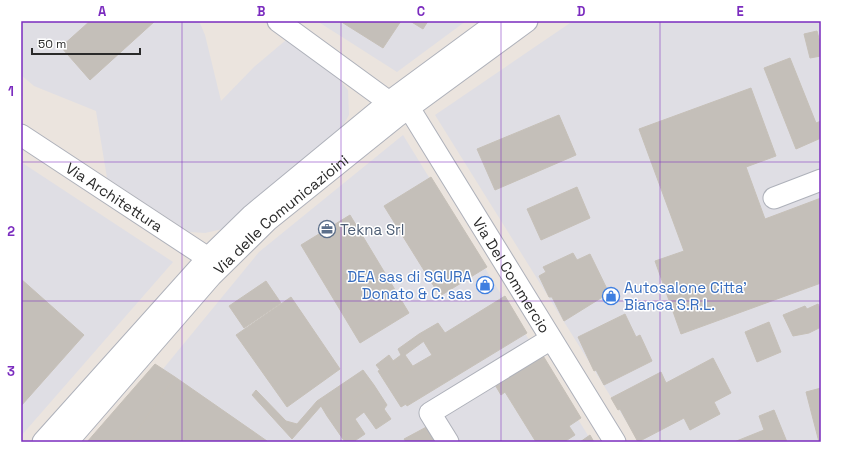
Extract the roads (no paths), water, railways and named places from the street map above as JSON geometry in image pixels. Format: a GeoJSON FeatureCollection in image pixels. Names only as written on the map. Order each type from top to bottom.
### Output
{"type":"FeatureCollection","features":[{"type":"Feature","properties":{"kind":"street"},"geometry":{"type":"LineString","coordinates":[[278,21],[389,102]]}},
{"type":"Feature","properties":{"kind":"street","name":"Via delle Comunicazioini"},"geometry":{"type":"LineString","coordinates":[[43,442],[208,258],[252,215],[389,102],[500,21]]}},
{"type":"Feature","properties":{"kind":"street","name":"Via delle Comunicazioini"},"geometry":{"type":"LineString","coordinates":[[67,442],[211,276],[268,220],[396,117],[527,21]]}},
{"type":"Feature","properties":{"kind":"street","name":"Via Del Commercio"},"geometry":{"type":"LineString","coordinates":[[409,108],[614,442]]}},
{"type":"Feature","properties":{"kind":"street","name":"Via Architettura"},"geometry":{"type":"LineString","coordinates":[[21,135],[208,258]]}},
{"type":"Feature","properties":{"kind":"street"},"geometry":{"type":"LineString","coordinates":[[774,198],[821,180]]}},
{"type":"Feature","properties":{"kind":"street"},"geometry":{"type":"LineString","coordinates":[[448,442],[430,413],[551,339]]}},
{"type":"Feature","properties":{"kind":"place","name":"Tekna Srl"},"geometry":{"type":"Point","coordinates":[327,229]}},
{"type":"Feature","properties":{"kind":"place","name":"DEA sas di SGURA Donato & C. sas"},"geometry":{"type":"Point","coordinates":[485,285]}},
{"type":"Feature","properties":{"kind":"place","name":"Autosalone Citta' Bianca S.R.L."},"geometry":{"type":"Point","coordinates":[611,296]}}]}
